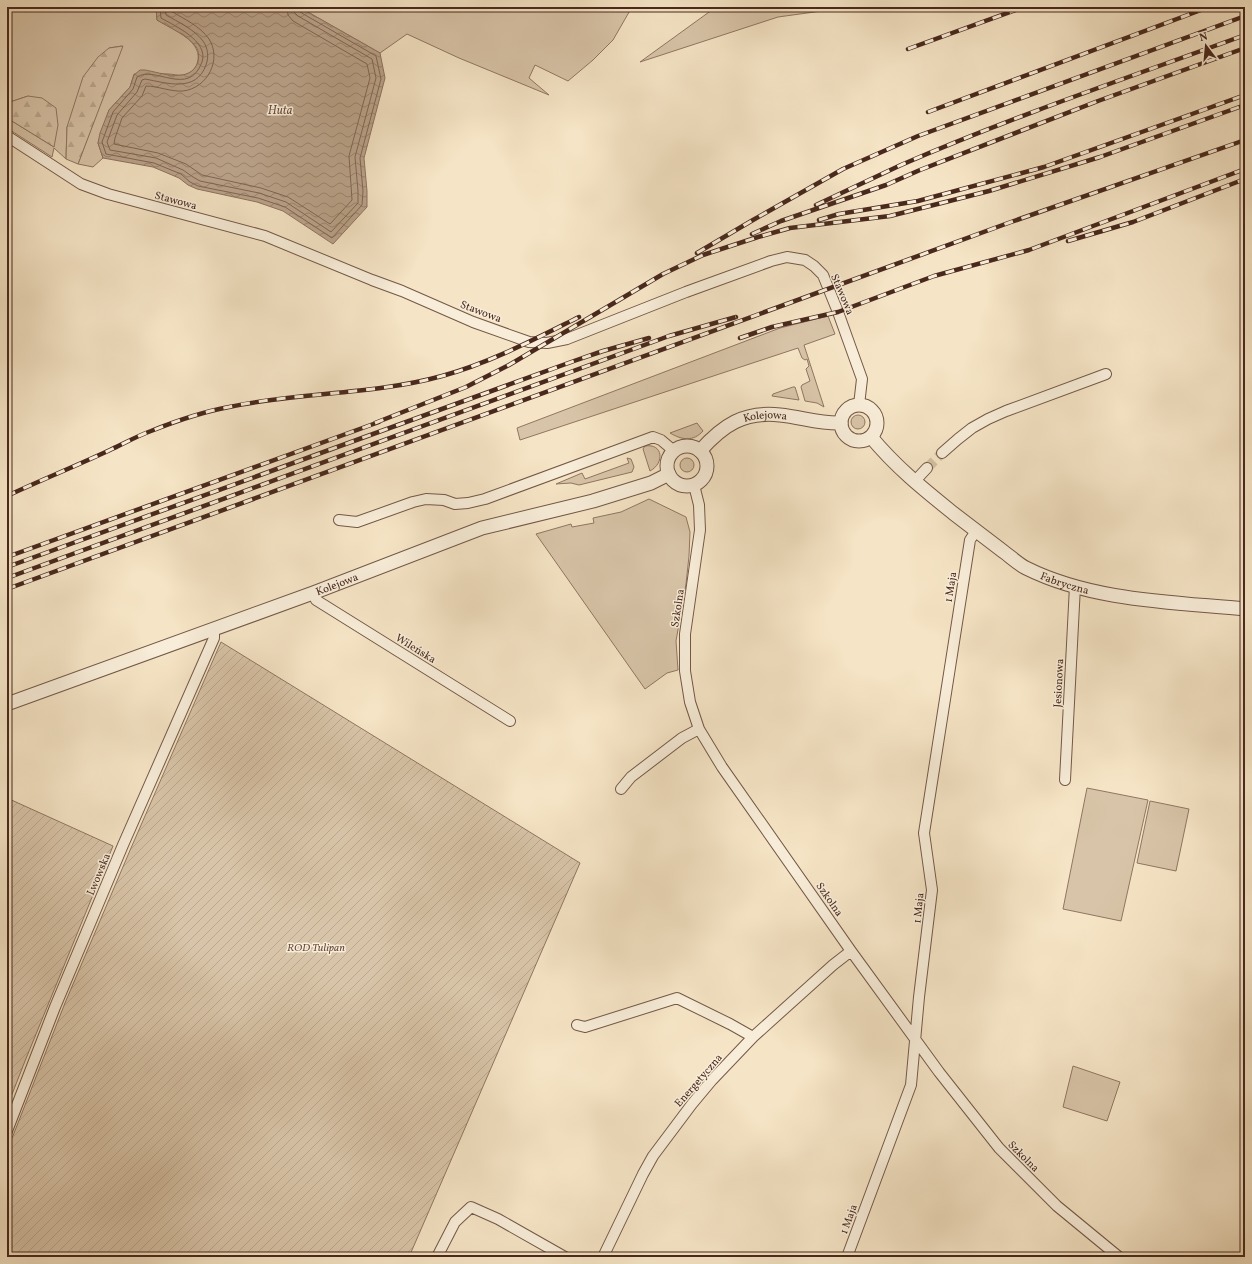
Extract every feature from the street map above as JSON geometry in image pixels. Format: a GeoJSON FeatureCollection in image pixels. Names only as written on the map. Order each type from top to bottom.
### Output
{"type":"FeatureCollection","features":[{"type":"Feature","properties":{"kind":"street","name":"Stawowa"},"geometry":{"type":"LineString","coordinates":[[7,136],[81,184],[108,194],[265,236],[402,291],[473,322],[529,342],[547,343],[567,339],[686,292],[771,261],[787,257],[805,260],[814,266],[823,276],[838,312],[862,379],[860,405]]}},
{"type":"Feature","properties":{"kind":"street"},"geometry":{"type":"LineString","coordinates":[[942,453],[958,438],[988,419],[1106,374]]}},
{"type":"Feature","properties":{"kind":"street"},"geometry":{"type":"LineString","coordinates":[[860,405],[868,407],[874,413],[877,421],[876,429],[871,437],[864,440],[856,440],[848,437],[843,431],[841,423],[847,410],[853,406],[860,405]]}},
{"type":"Feature","properties":{"kind":"street","name":"Kolejowa"},"geometry":{"type":"LineString","coordinates":[[700,451],[725,427],[744,417],[760,414],[780,415],[828,423],[841,423]]}},
{"type":"Feature","properties":{"kind":"street"},"geometry":{"type":"LineString","coordinates":[[339,520],[357,522],[413,502],[426,499],[444,500],[455,504],[485,499],[653,437],[661,440],[674,451]]}},
{"type":"Feature","properties":{"kind":"street","name":"Fabryczna"},"geometry":{"type":"LineString","coordinates":[[871,437],[914,482],[976,531],[1025,567],[1046,577],[1106,594],[1245,609]]}},
{"type":"Feature","properties":{"kind":"street"},"geometry":{"type":"LineString","coordinates":[[687,446],[700,451],[706,460],[706,470],[702,479],[694,485],[687,486],[679,484],[673,480],[667,468],[668,462],[674,451],[687,446]]}},
{"type":"Feature","properties":{"kind":"street"},"geometry":{"type":"LineString","coordinates":[[914,482],[927,468]]}},
{"type":"Feature","properties":{"kind":"street","name":"Kolejowa"},"geometry":{"type":"LineString","coordinates":[[7,704],[313,593],[482,528],[593,501],[651,483],[669,474]]}},
{"type":"Feature","properties":{"kind":"street","name":"Szkolna"},"geometry":{"type":"LineString","coordinates":[[694,485],[699,504],[700,530],[685,634],[685,672],[690,702],[699,729],[722,767],[852,951],[916,1040],[999,1148],[1057,1206],[1119,1257]]}},
{"type":"Feature","properties":{"kind":"street","name":"1 Maja"},"geometry":{"type":"LineString","coordinates":[[847,1257],[911,1085],[932,890],[924,833],[970,540],[976,531]]}},
{"type":"Feature","properties":{"kind":"street","name":"Jesionowa"},"geometry":{"type":"LineString","coordinates":[[1065,780],[1075,586]]}},
{"type":"Feature","properties":{"kind":"street","name":"Wileńska"},"geometry":{"type":"LineString","coordinates":[[313,593],[316,600],[510,721]]}},
{"type":"Feature","properties":{"kind":"street","name":"Lwowska"},"geometry":{"type":"LineString","coordinates":[[7,1131],[55,1007],[123,845],[214,638],[214,628]]}},
{"type":"Feature","properties":{"kind":"street"},"geometry":{"type":"LineString","coordinates":[[621,789],[631,777],[682,738],[699,729]]}},
{"type":"Feature","properties":{"kind":"street","name":"Energetyczna"},"geometry":{"type":"LineString","coordinates":[[603,1257],[653,1156],[692,1104],[712,1080],[753,1037],[833,965],[852,951]]}},
{"type":"Feature","properties":{"kind":"street"},"geometry":{"type":"LineString","coordinates":[[577,1024],[584,1027],[677,998],[753,1037]]}},
{"type":"Feature","properties":{"kind":"street"},"geometry":{"type":"LineString","coordinates":[[437,1257],[455,1222],[471,1207],[498,1219],[565,1257]]}},
{"type":"Feature","properties":{"kind":"green space"},"geometry":{"type":"Polygon","coordinates":[[[7,7],[156,7],[157,20],[179,32],[192,43],[198,56],[197,64],[192,71],[183,75],[134,74],[130,87],[109,110],[98,143],[103,158],[93,167],[78,164],[122,46],[109,48],[67,127],[66,159],[54,148],[52,157],[7,128],[7,118],[54,147],[28,96],[7,103],[7,7]]]}},
{"type":"Feature","properties":{"kind":"green space"},"geometry":{"type":"Polygon","coordinates":[[[299,7],[632,7],[613,40],[593,60],[568,81],[535,65],[529,78],[549,95],[459,58],[407,34],[380,53],[299,7]]]}},
{"type":"Feature","properties":{"kind":"green space"},"geometry":{"type":"Polygon","coordinates":[[[716,7],[833,7],[829,10],[778,17],[640,62],[716,7]]]}},
{"type":"Feature","properties":{"kind":"green space"},"geometry":{"type":"Polygon","coordinates":[[[123,46],[78,164],[66,159],[67,127],[83,77],[98,57],[109,48],[123,46]]]}},
{"type":"Feature","properties":{"kind":"green space"},"geometry":{"type":"Polygon","coordinates":[[[28,96],[42,98],[56,108],[58,125],[54,147],[7,118],[7,103],[28,96]]]}},
{"type":"Feature","properties":{"kind":"green space"},"geometry":{"type":"Polygon","coordinates":[[[828,316],[835,334],[804,345],[824,407],[817,403],[805,401],[801,387],[810,381],[806,369],[809,366],[807,359],[805,360],[802,358],[798,348],[520,440],[517,428],[780,328],[828,316]]]}},
{"type":"Feature","properties":{"kind":"green space"},"geometry":{"type":"Polygon","coordinates":[[[795,387],[799,400],[772,396],[773,394],[795,387]]]}},
{"type":"Feature","properties":{"kind":"green space"},"geometry":{"type":"Polygon","coordinates":[[[855,415],[861,415],[865,419],[865,425],[861,429],[855,429],[851,425],[851,419],[855,415]]]}},
{"type":"Feature","properties":{"kind":"green space"},"geometry":{"type":"Polygon","coordinates":[[[697,423],[703,431],[695,437],[687,439],[670,433],[697,423]]]}},
{"type":"Feature","properties":{"kind":"green space"},"geometry":{"type":"Polygon","coordinates":[[[645,446],[655,448],[660,454],[658,463],[655,468],[650,471],[643,449],[645,446]]]}},
{"type":"Feature","properties":{"kind":"green space"},"geometry":{"type":"Polygon","coordinates":[[[627,458],[631,459],[634,467],[632,472],[579,485],[571,483],[556,484],[582,473],[585,479],[629,463],[627,458]]]}},
{"type":"Feature","properties":{"kind":"green space"},"geometry":{"type":"Polygon","coordinates":[[[684,458],[690,458],[694,462],[694,468],[690,472],[684,472],[680,468],[680,462],[684,458]]]}},
{"type":"Feature","properties":{"kind":"green space"},"geometry":{"type":"Polygon","coordinates":[[[649,499],[686,517],[690,532],[686,584],[676,641],[678,670],[667,673],[645,689],[536,534],[571,524],[572,527],[594,523],[593,518],[621,512],[649,499]]]}},
{"type":"Feature","properties":{"kind":"green space","name":"ROD Tulipan"},"geometry":{"type":"Polygon","coordinates":[[[221,642],[580,863],[409,1257],[7,1257],[7,1151],[65,1003],[221,642]]]}},
{"type":"Feature","properties":{"kind":"green space"},"geometry":{"type":"Polygon","coordinates":[[[1087,788],[1148,800],[1121,921],[1063,909],[1087,788]]]}},
{"type":"Feature","properties":{"kind":"green space"},"geometry":{"type":"Polygon","coordinates":[[[7,798],[113,846],[7,1107],[7,798]]]}},
{"type":"Feature","properties":{"kind":"green space"},"geometry":{"type":"Polygon","coordinates":[[[1150,801],[1189,809],[1176,871],[1137,863],[1150,801]]]}},
{"type":"Feature","properties":{"kind":"green space"},"geometry":{"type":"Polygon","coordinates":[[[1073,1066],[1120,1082],[1107,1121],[1063,1107],[1073,1066]]]}},
{"type":"Feature","properties":{"kind":"water","name":"Huta"},"geometry":{"type":"Polygon","coordinates":[[[156,7],[299,7],[380,53],[385,78],[364,158],[367,207],[333,244],[283,211],[257,202],[197,189],[188,185],[179,178],[153,167],[103,158],[98,143],[100,133],[109,110],[130,87],[134,75],[140,70],[145,70],[167,75],[182,75],[189,73],[194,69],[198,62],[198,50],[193,43],[183,35],[157,20],[156,7]]]}},
{"type":"Feature","properties":{"kind":"tunnel"},"geometry":{"type":"LineString","coordinates":[[927,468],[942,453]]}},
{"type":"Feature","properties":{"kind":"railway"},"geometry":{"type":"LineString","coordinates":[[908,49],[1024,7]]}},
{"type":"Feature","properties":{"kind":"railway"},"geometry":{"type":"LineString","coordinates":[[928,112],[1209,7]]}},
{"type":"Feature","properties":{"kind":"railway"},"geometry":{"type":"LineString","coordinates":[[697,253],[843,169],[918,136],[1245,16]]}},
{"type":"Feature","properties":{"kind":"railway"},"geometry":{"type":"LineString","coordinates":[[816,205],[901,165],[986,130],[1072,97],[1245,35]]}},
{"type":"Feature","properties":{"kind":"railway"},"geometry":{"type":"LineString","coordinates":[[752,234],[781,221],[886,185],[920,170],[1098,101],[1245,48]]}},
{"type":"Feature","properties":{"kind":"railway"},"geometry":{"type":"LineString","coordinates":[[819,220],[839,214],[918,201],[1044,167],[1245,95]]}},
{"type":"Feature","properties":{"kind":"railway"},"geometry":{"type":"LineString","coordinates":[[375,423],[466,387],[509,365],[663,274],[703,255],[790,228],[890,216],[989,191],[1100,157],[1245,105]]}},
{"type":"Feature","properties":{"kind":"railway"},"geometry":{"type":"LineString","coordinates":[[7,589],[1011,222],[1245,140]]}},
{"type":"Feature","properties":{"kind":"railway"},"geometry":{"type":"LineString","coordinates":[[740,338],[772,327],[838,312],[934,276],[1029,250],[1245,169]]}},
{"type":"Feature","properties":{"kind":"railway"},"geometry":{"type":"LineString","coordinates":[[1068,241],[1133,222],[1245,179]]}},
{"type":"Feature","properties":{"kind":"railway"},"geometry":{"type":"LineString","coordinates":[[7,496],[141,435],[189,417],[209,411],[255,402],[389,387],[442,376],[460,371],[495,357],[579,317]]}},
{"type":"Feature","properties":{"kind":"railway"},"geometry":{"type":"LineString","coordinates":[[7,578],[669,336],[736,317]]}},
{"type":"Feature","properties":{"kind":"railway"},"geometry":{"type":"LineString","coordinates":[[7,567],[574,361],[649,338]]}},
{"type":"Feature","properties":{"kind":"railway"},"geometry":{"type":"LineString","coordinates":[[7,557],[379,422]]}}]}
